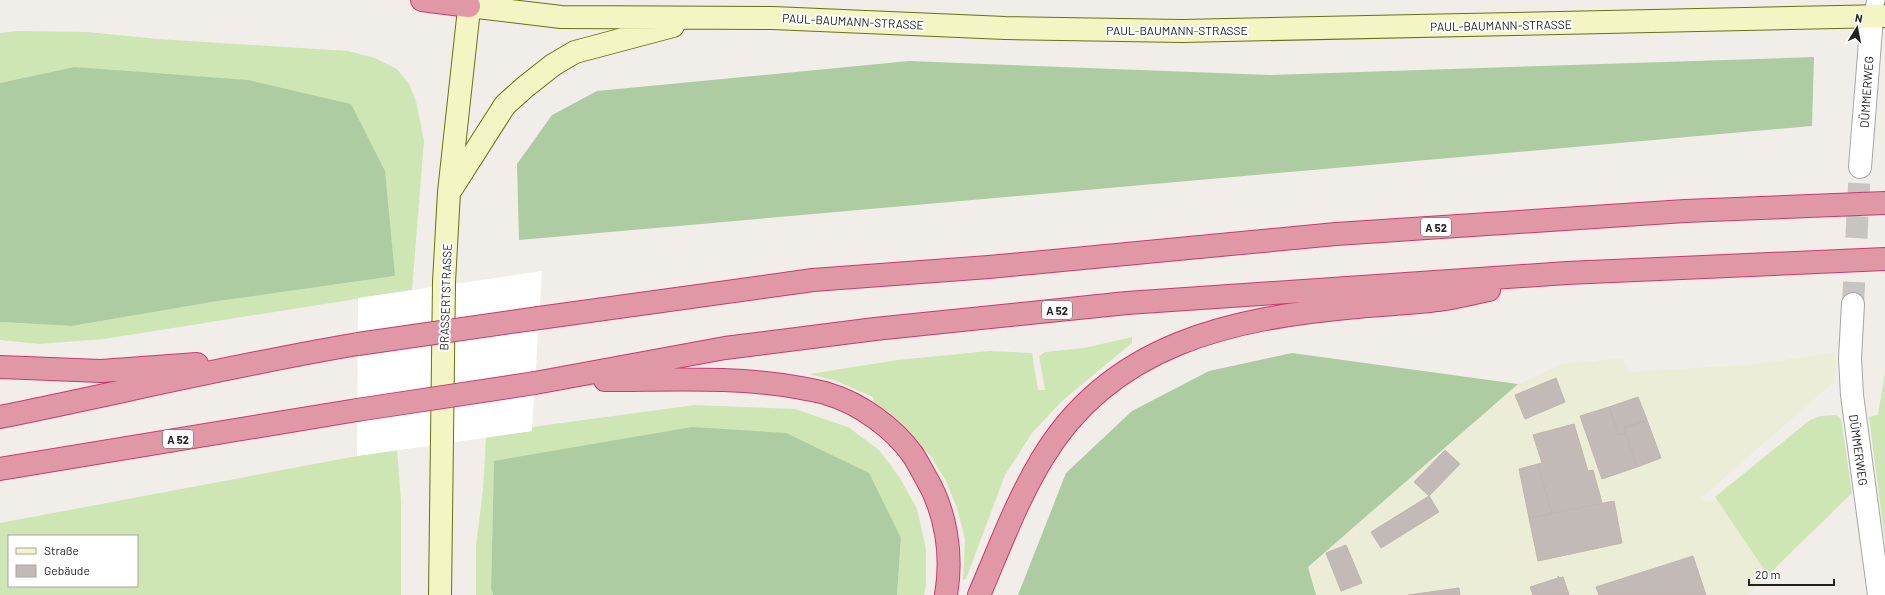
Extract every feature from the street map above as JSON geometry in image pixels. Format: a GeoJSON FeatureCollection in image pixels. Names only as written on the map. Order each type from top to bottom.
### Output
{"type":"FeatureCollection","features":[{"type":"Feature","properties":{"kind":"highway"},"geometry":{"type":"LineString","coordinates":[[422,0],[470,3]]}},
{"type":"Feature","properties":{"kind":"highway","name":"A 52"},"geometry":{"type":"LineString","coordinates":[[0,417],[131,391],[268,359],[358,344],[813,280],[989,267],[1336,234],[1685,211],[1885,203]]}},
{"type":"Feature","properties":{"kind":"highway","name":"A 52"},"geometry":{"type":"LineString","coordinates":[[0,469],[357,410],[543,382],[724,348],[875,329],[1127,303],[1567,273],[1885,259]]}},
{"type":"Feature","properties":{"kind":"highway"},"geometry":{"type":"LineString","coordinates":[[980,595],[1023,493],[1042,458],[1066,424],[1087,402],[1110,382],[1137,364],[1164,349],[1217,330],[1276,317],[1356,307],[1439,300],[1567,273]]}},
{"type":"Feature","properties":{"kind":"highway"},"geometry":{"type":"LineString","coordinates":[[0,367],[101,371],[268,359]]}},
{"type":"Feature","properties":{"kind":"highway"},"geometry":{"type":"LineString","coordinates":[[543,382],[739,380],[783,385],[828,394],[852,404],[874,418],[896,436],[913,454],[932,487],[947,535],[948,582],[946,595]]}},
{"type":"Feature","properties":{"kind":"main road","name":"PAUL-BAUMANN-STRASSE"},"geometry":{"type":"LineString","coordinates":[[470,3],[562,17],[773,18],[1005,28],[1182,31],[1878,11]]}},
{"type":"Feature","properties":{"kind":"main road","name":"BRASSERTSTRASSE"},"geometry":{"type":"LineString","coordinates":[[440,595],[444,282],[449,192],[470,3]]}},
{"type":"Feature","properties":{"kind":"main road"},"geometry":{"type":"LineString","coordinates":[[449,192],[505,105],[553,65],[574,52],[703,18]]}},
{"type":"Feature","properties":{"kind":"street","name":"DÜMMERWEG"},"geometry":{"type":"LineString","coordinates":[[1860,167],[1878,11]]}},
{"type":"Feature","properties":{"kind":"street","name":"DÜMMERWEG"},"geometry":{"type":"LineString","coordinates":[[1853,304],[1850,358],[1852,395],[1879,595]]}},
{"type":"Feature","properties":{"kind":"green space"},"geometry":{"type":"Polygon","coordinates":[[[19,31],[87,32],[158,39],[348,51],[375,58],[397,69],[409,84],[416,101],[424,141],[412,290],[104,339],[39,344],[0,340],[0,322],[72,326],[218,301],[395,276],[134,73],[74,67],[0,83],[0,33],[19,31]]]}},
{"type":"Feature","properties":{"kind":"green space"},"geometry":{"type":"Polygon","coordinates":[[[1814,57],[1812,126],[519,240],[517,164],[552,115],[597,91],[909,61],[1270,75],[1814,57]]]}},
{"type":"Feature","properties":{"kind":"green space"},"geometry":{"type":"Polygon","coordinates":[[[74,67],[248,80],[351,104],[385,171],[395,276],[218,301],[72,326],[0,322],[0,83],[74,67]]]}},
{"type":"Feature","properties":{"kind":"green space"},"geometry":{"type":"Polygon","coordinates":[[[1132,337],[1132,343],[1063,400],[1032,433],[1005,475],[966,579],[963,580],[965,539],[957,508],[947,483],[930,455],[874,403],[873,397],[836,381],[809,374],[898,360],[989,351],[1032,353],[1038,390],[1045,390],[1039,356],[1045,352],[1084,348],[1132,337]]]}},
{"type":"Feature","properties":{"kind":"green space"},"geometry":{"type":"Polygon","coordinates":[[[1836,352],[1835,381],[1701,498],[1705,502],[1717,499],[1768,575],[1747,595],[1316,595],[1308,567],[1518,384],[1562,364],[1622,358],[1629,372],[1759,364],[1836,352]]]}},
{"type":"Feature","properties":{"kind":"green space"},"geometry":{"type":"Polygon","coordinates":[[[1292,353],[1518,384],[1308,567],[1316,595],[1018,595],[1066,473],[1132,411],[1209,371],[1292,353]]]}},
{"type":"Feature","properties":{"kind":"green space"},"geometry":{"type":"Polygon","coordinates":[[[1885,372],[1885,541],[1869,417],[1878,415],[1885,372]]]}},
{"type":"Feature","properties":{"kind":"green space"},"geometry":{"type":"Polygon","coordinates":[[[695,405],[795,409],[848,427],[879,450],[900,478],[917,509],[926,549],[926,584],[924,595],[897,595],[901,538],[494,461],[491,589],[493,595],[476,595],[476,546],[483,490],[486,437],[532,431],[532,427],[695,405]]]}},
{"type":"Feature","properties":{"kind":"green space"},"geometry":{"type":"Polygon","coordinates":[[[1836,415],[1841,419],[1852,493],[1768,575],[1715,497],[1810,420],[1821,416],[1836,415]]]}},
{"type":"Feature","properties":{"kind":"green space"},"geometry":{"type":"Polygon","coordinates":[[[692,427],[786,433],[869,473],[901,538],[897,595],[493,595],[491,589],[494,461],[692,427]]]}},
{"type":"Feature","properties":{"kind":"green space"},"geometry":{"type":"Polygon","coordinates":[[[397,450],[401,500],[401,595],[0,595],[0,523],[357,456],[397,450]]]}},
{"type":"Feature","properties":{"kind":"pier"},"geometry":{"type":"Polygon","coordinates":[[[542,271],[532,431],[357,456],[358,298],[542,271]]]}},
{"type":"Feature","properties":{"kind":"building"},"geometry":{"type":"Polygon","coordinates":[[[1556,378],[1565,402],[1525,419],[1515,395],[1556,378]]]}},
{"type":"Feature","properties":{"kind":"building"},"geometry":{"type":"Polygon","coordinates":[[[1638,397],[1647,420],[1624,428],[1625,433],[1619,435],[1609,407],[1638,397]]]}},
{"type":"Feature","properties":{"kind":"building"},"geometry":{"type":"Polygon","coordinates":[[[1609,407],[1619,435],[1625,433],[1637,467],[1602,479],[1580,416],[1609,407]]]}},
{"type":"Feature","properties":{"kind":"building"},"geometry":{"type":"Polygon","coordinates":[[[1647,420],[1661,458],[1637,467],[1624,428],[1647,420]]]}},
{"type":"Feature","properties":{"kind":"building"},"geometry":{"type":"Polygon","coordinates":[[[1574,424],[1588,471],[1593,470],[1602,503],[1552,514],[1538,464],[1542,463],[1533,435],[1574,424]]]}},
{"type":"Feature","properties":{"kind":"building"},"geometry":{"type":"Polygon","coordinates":[[[1445,450],[1460,464],[1429,496],[1414,482],[1445,450]]]}},
{"type":"Feature","properties":{"kind":"building"},"geometry":{"type":"Polygon","coordinates":[[[1538,464],[1552,514],[1529,518],[1519,469],[1538,464]]]}},
{"type":"Feature","properties":{"kind":"building"},"geometry":{"type":"Polygon","coordinates":[[[1429,496],[1439,512],[1381,548],[1371,532],[1429,496]]]}},
{"type":"Feature","properties":{"kind":"building"},"geometry":{"type":"Polygon","coordinates":[[[1614,501],[1622,543],[1538,561],[1529,518],[1614,501]]]}},
{"type":"Feature","properties":{"kind":"building"},"geometry":{"type":"Polygon","coordinates":[[[1346,545],[1362,583],[1341,591],[1326,553],[1346,545]]]}},
{"type":"Feature","properties":{"kind":"building"},"geometry":{"type":"Polygon","coordinates":[[[1693,556],[1706,595],[1599,595],[1596,587],[1693,556]]]}},
{"type":"Feature","properties":{"kind":"building"},"geometry":{"type":"Polygon","coordinates":[[[1558,576],[1559,578],[1563,577],[1569,595],[1533,595],[1530,587],[1558,578],[1558,576]]]}},
{"type":"Feature","properties":{"kind":"building"},"geometry":{"type":"Polygon","coordinates":[[[1459,588],[1460,595],[1408,595],[1459,588]]]}},
{"type":"Feature","properties":{"kind":"tunnel"},"geometry":{"type":"LineString","coordinates":[[1853,304],[1860,167]]}}]}
